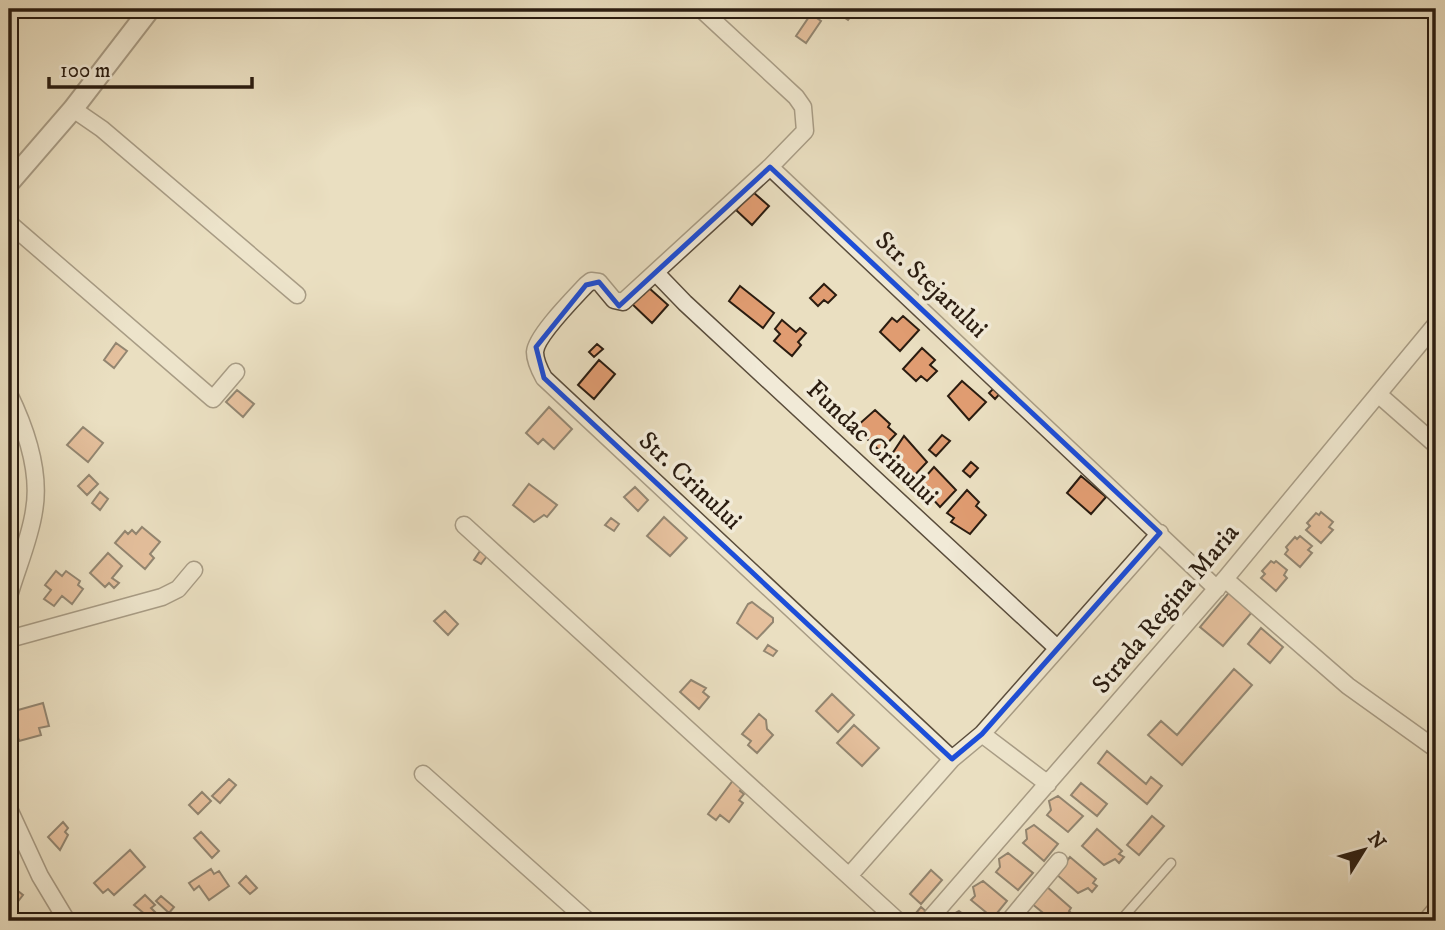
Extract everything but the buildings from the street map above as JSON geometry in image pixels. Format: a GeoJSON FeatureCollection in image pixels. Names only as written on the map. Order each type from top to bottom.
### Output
{"type":"FeatureCollection","features":[{"type":"Feature","properties":{"kind":"street"},"geometry":{"type":"LineString","coordinates":[[9,183],[73,109],[150,9]]}},
{"type":"Feature","properties":{"kind":"street"},"geometry":{"type":"LineString","coordinates":[[656,272],[805,131],[803,107],[785,86],[701,9]]}},
{"type":"Feature","properties":{"kind":"street"},"geometry":{"type":"LineString","coordinates":[[73,109],[102,129],[297,295]]}},
{"type":"Feature","properties":{"kind":"street","name":"Str. Stejarului"},"geometry":{"type":"LineString","coordinates":[[770,167],[1160,533],[1348,687],[1436,749]]}},
{"type":"Feature","properties":{"kind":"street"},"geometry":{"type":"LineString","coordinates":[[9,223],[213,399],[236,372]]}},
{"type":"Feature","properties":{"kind":"street","name":"Fundac Crinului"},"geometry":{"type":"LineString","coordinates":[[656,272],[685,303],[1056,647]]}},
{"type":"Feature","properties":{"kind":"street","name":"Str. Crinului"},"geometry":{"type":"LineString","coordinates":[[656,272],[623,302],[614,300],[599,282],[586,285],[536,347],[537,364],[544,378],[952,759]]}},
{"type":"Feature","properties":{"kind":"street","name":"Strada Regina Maria"},"geometry":{"type":"LineString","coordinates":[[928,921],[1221,584],[1436,324]]}},
{"type":"Feature","properties":{"kind":"street"},"geometry":{"type":"LineString","coordinates":[[9,394],[22,421],[31,453],[35,511],[9,596]]}},
{"type":"Feature","properties":{"kind":"street"},"geometry":{"type":"LineString","coordinates":[[1378,394],[1436,445]]}},
{"type":"Feature","properties":{"kind":"street"},"geometry":{"type":"LineString","coordinates":[[464,525],[898,921]]}},
{"type":"Feature","properties":{"kind":"street"},"geometry":{"type":"LineString","coordinates":[[849,876],[952,759],[982,734],[1056,647],[1160,533]]}},
{"type":"Feature","properties":{"kind":"street"},"geometry":{"type":"LineString","coordinates":[[9,639],[162,597],[178,589],[194,570]]}},
{"type":"Feature","properties":{"kind":"street"},"geometry":{"type":"LineString","coordinates":[[982,734],[1048,784]]}},
{"type":"Feature","properties":{"kind":"street"},"geometry":{"type":"LineString","coordinates":[[423,774],[587,921]]}},
{"type":"Feature","properties":{"kind":"street"},"geometry":{"type":"LineString","coordinates":[[9,809],[40,876],[67,921]]}},
{"type":"Feature","properties":{"kind":"street"},"geometry":{"type":"LineString","coordinates":[[1009,921],[1059,861]]}},
{"type":"Feature","properties":{"kind":"street"},"geometry":{"type":"LineString","coordinates":[[1426,921],[1436,909]]}},
{"type":"Feature","properties":{"kind":"lane"},"geometry":{"type":"LineString","coordinates":[[1119,921],[1171,863]]}},
{"type":"Feature","properties":{"kind":"highlighted area"},"geometry":{"type":"Polygon","coordinates":[[[770,167],[1160,533],[982,734],[952,759],[544,378],[536,347],[586,285],[599,282],[619,306],[770,167]]]}}]}
